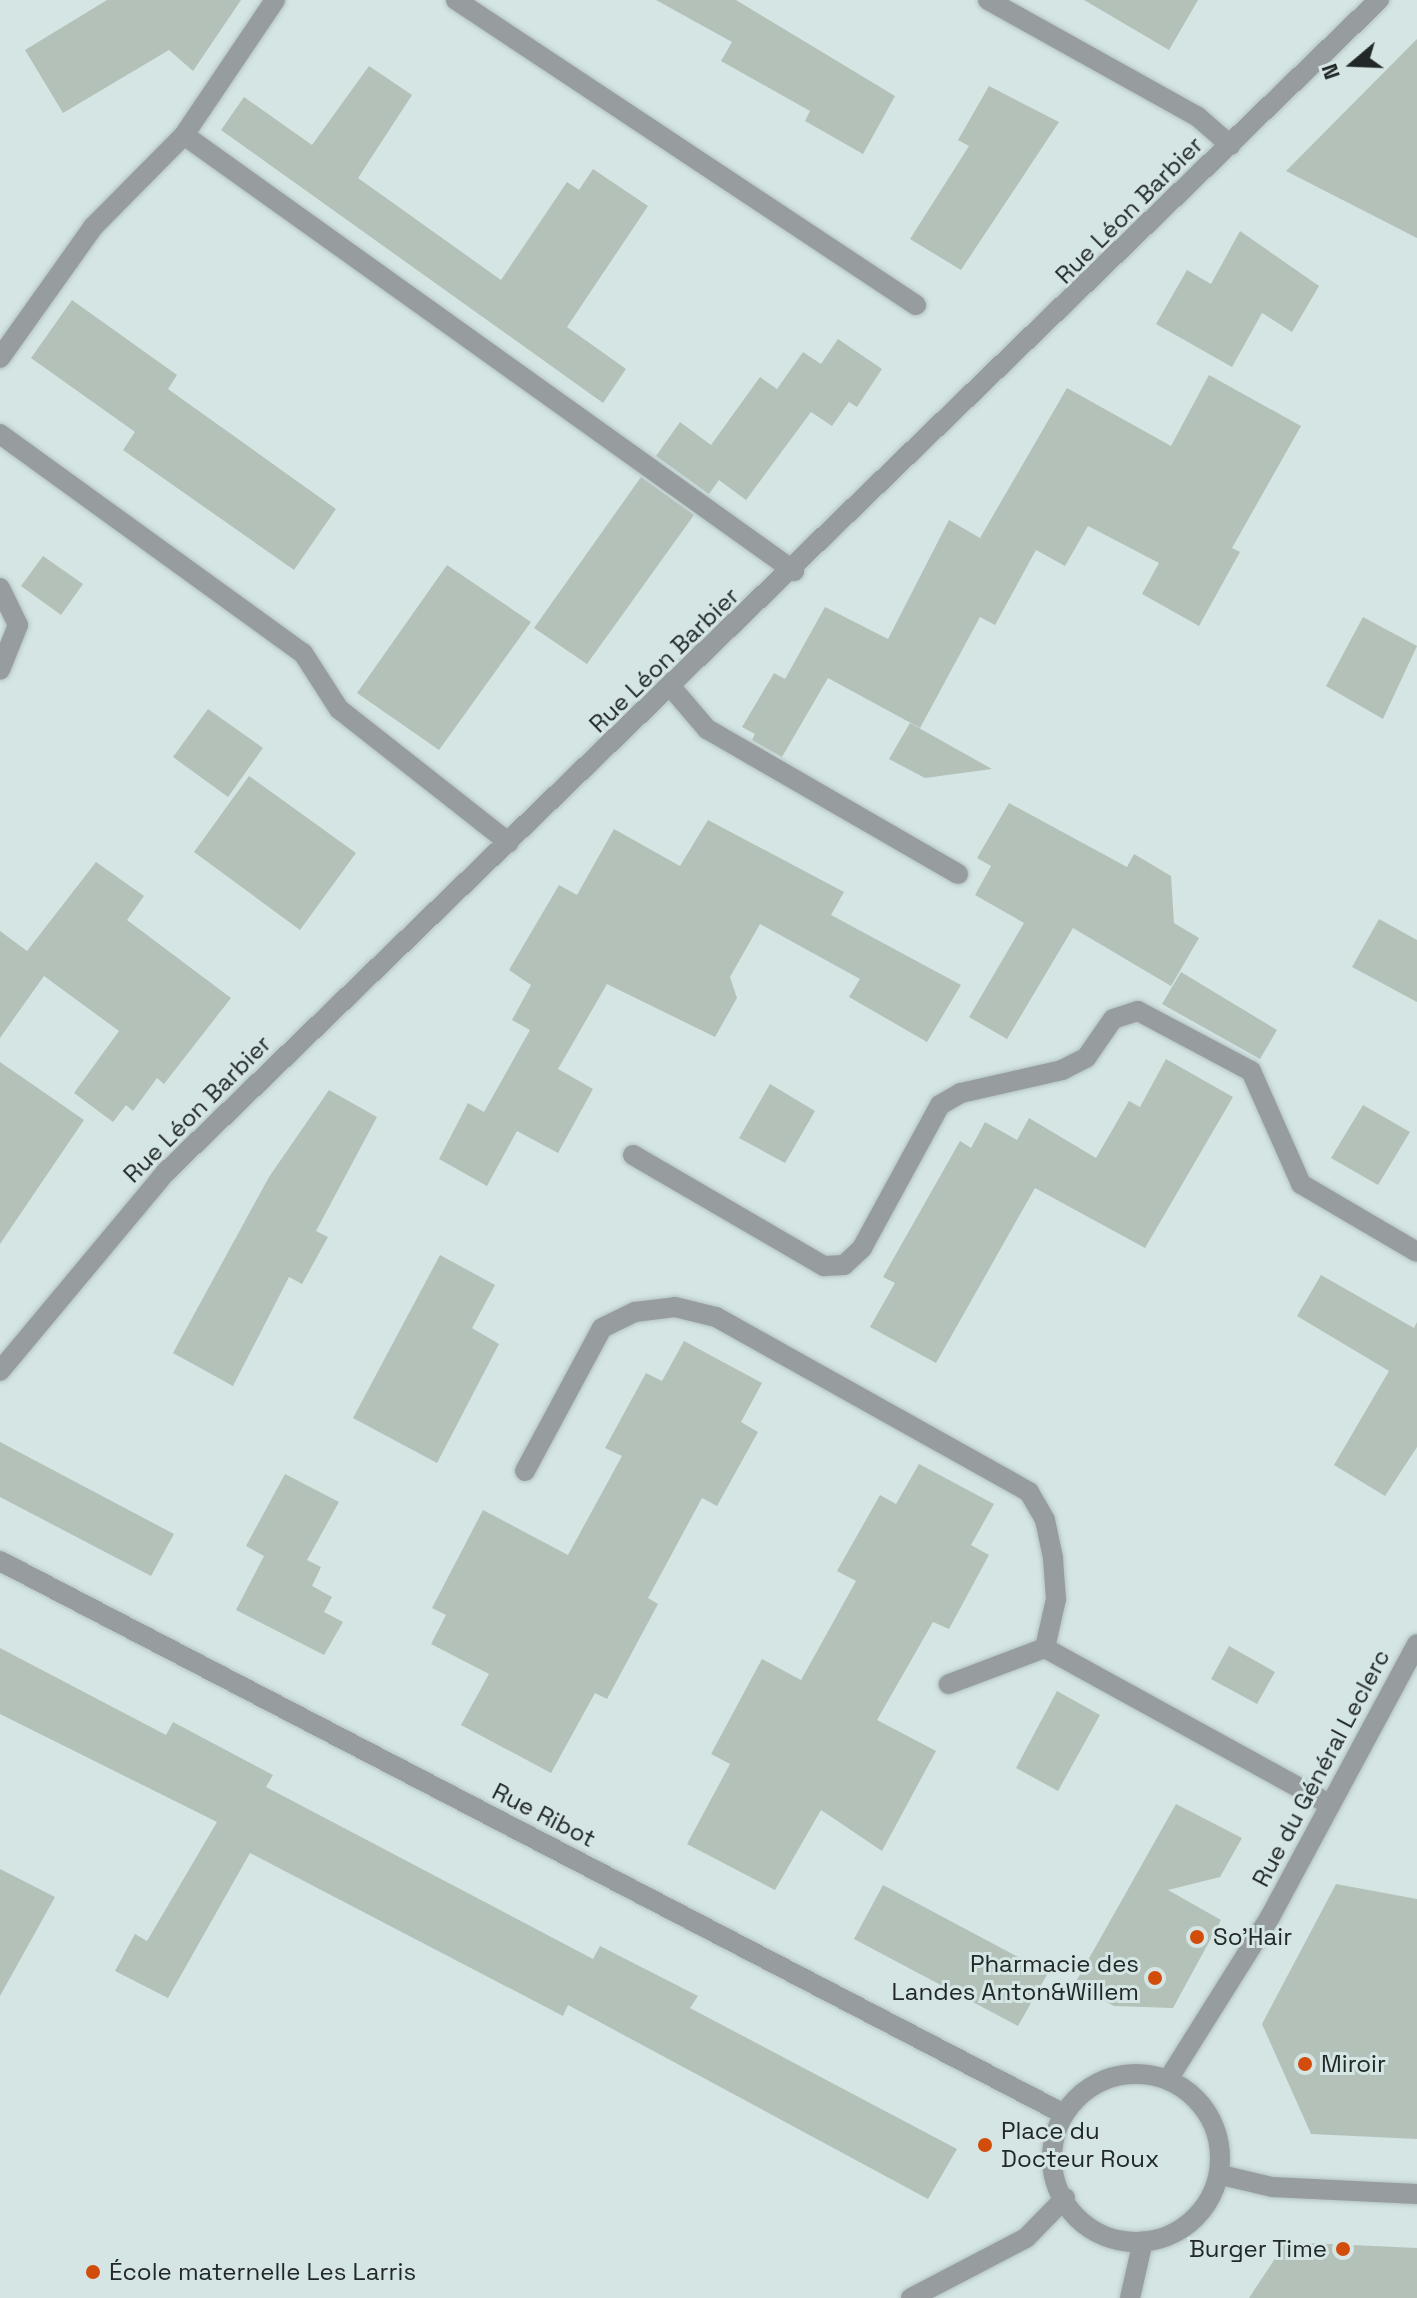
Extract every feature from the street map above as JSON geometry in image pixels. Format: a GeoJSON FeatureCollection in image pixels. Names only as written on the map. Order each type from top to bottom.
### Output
{"type":"FeatureCollection","features":[{"type":"Feature","properties":{"kind":"street"},"geometry":{"type":"LineString","coordinates":[[0,358],[93,227],[184,135],[275,0]]}},
{"type":"Feature","properties":{"kind":"street"},"geometry":{"type":"LineString","coordinates":[[456,0],[916,305]]}},
{"type":"Feature","properties":{"kind":"street"},"geometry":{"type":"LineString","coordinates":[[988,0],[1198,117],[1230,145]]}},
{"type":"Feature","properties":{"kind":"street","name":"Rue Léon Barbier"},"geometry":{"type":"LineString","coordinates":[[0,1371],[166,1172],[794,571],[1379,0]]}},
{"type":"Feature","properties":{"kind":"street"},"geometry":{"type":"LineString","coordinates":[[184,135],[794,571]]}},
{"type":"Feature","properties":{"kind":"street"},"geometry":{"type":"LineString","coordinates":[[0,434],[303,653],[339,709],[509,843]]}},
{"type":"Feature","properties":{"kind":"street"},"geometry":{"type":"LineString","coordinates":[[0,588],[18,625],[0,670]]}},
{"type":"Feature","properties":{"kind":"street"},"geometry":{"type":"LineString","coordinates":[[672,688],[707,729],[958,874]]}},
{"type":"Feature","properties":{"kind":"street"},"geometry":{"type":"LineString","coordinates":[[633,1155],[824,1266],[844,1265],[862,1248],[940,1105],[961,1093],[1062,1070],[1086,1058],[1113,1019],[1138,1011],[1251,1071],[1301,1184],[1417,1252]]}},
{"type":"Feature","properties":{"kind":"street"},"geometry":{"type":"LineString","coordinates":[[525,1471],[602,1328],[635,1312],[675,1307],[716,1317],[1029,1492],[1045,1520],[1053,1559],[1056,1599],[1045,1648]]}},
{"type":"Feature","properties":{"kind":"street","name":"Rue Ribot"},"geometry":{"type":"LineString","coordinates":[[0,1561],[1064,2114]]}},
{"type":"Feature","properties":{"kind":"street","name":"Rue du Général Leclerc"},"geometry":{"type":"LineString","coordinates":[[1169,2078],[1195,2046],[1417,1644]]}},
{"type":"Feature","properties":{"kind":"street"},"geometry":{"type":"LineString","coordinates":[[949,1684],[1045,1648],[1330,1805]]}},
{"type":"Feature","properties":{"kind":"street"},"geometry":{"type":"LineString","coordinates":[[1120,2075],[1169,2078],[1204,2108],[1221,2175],[1181,2229],[1143,2241],[1095,2231],[1065,2198],[1051,2156],[1064,2114],[1098,2083],[1120,2075]]}},
{"type":"Feature","properties":{"kind":"street"},"geometry":{"type":"LineString","coordinates":[[1221,2175],[1272,2187],[1417,2194]]}},
{"type":"Feature","properties":{"kind":"street"},"geometry":{"type":"LineString","coordinates":[[911,2298],[1026,2238],[1065,2198]]}},
{"type":"Feature","properties":{"kind":"street"},"geometry":{"type":"LineString","coordinates":[[1130,2298],[1143,2241]]}},
{"type":"Feature","properties":{"kind":"building"},"geometry":{"type":"Polygon","coordinates":[[[107,0],[241,0],[193,71],[169,50],[63,113],[25,50],[107,0]]]}},
{"type":"Feature","properties":{"kind":"building"},"geometry":{"type":"Polygon","coordinates":[[[656,0],[736,0],[895,96],[863,154],[805,121],[810,111],[721,61],[732,42],[656,0]]]}},
{"type":"Feature","properties":{"kind":"building"},"geometry":{"type":"Polygon","coordinates":[[[1084,0],[1198,0],[1169,50],[1084,0]]]}},
{"type":"Feature","properties":{"kind":"building"},"geometry":{"type":"Polygon","coordinates":[[[1417,39],[1417,238],[1286,171],[1417,39]]]}},
{"type":"Feature","properties":{"kind":"building"},"geometry":{"type":"Polygon","coordinates":[[[369,66],[412,95],[358,178],[501,280],[567,182],[579,190],[593,169],[648,206],[567,327],[626,369],[603,403],[221,130],[244,97],[312,145],[369,66]]]}},
{"type":"Feature","properties":{"kind":"building"},"geometry":{"type":"Polygon","coordinates":[[[989,86],[1059,122],[961,270],[910,239],[969,146],[958,140],[989,86]]]}},
{"type":"Feature","properties":{"kind":"building"},"geometry":{"type":"Polygon","coordinates":[[[1240,231],[1319,286],[1292,332],[1262,313],[1232,367],[1156,324],[1187,270],[1211,284],[1240,231]]]}},
{"type":"Feature","properties":{"kind":"building"},"geometry":{"type":"Polygon","coordinates":[[[72,300],[177,375],[168,389],[336,509],[294,570],[123,450],[135,432],[31,358],[72,300]]]}},
{"type":"Feature","properties":{"kind":"building"},"geometry":{"type":"Polygon","coordinates":[[[838,339],[882,369],[857,407],[849,402],[832,426],[811,412],[746,500],[719,480],[709,494],[656,456],[680,422],[711,445],[760,377],[777,389],[803,352],[821,364],[838,339]]]}},
{"type":"Feature","properties":{"kind":"building"},"geometry":{"type":"Polygon","coordinates":[[[1209,375],[1301,426],[1232,548],[1240,552],[1199,626],[1142,594],[1159,563],[1088,526],[1065,566],[1036,550],[995,625],[980,617],[920,728],[828,678],[782,757],[752,740],[755,734],[742,727],[774,673],[785,679],[825,607],[888,639],[949,520],[980,538],[1067,388],[1171,446],[1209,375]]]}},
{"type":"Feature","properties":{"kind":"building"},"geometry":{"type":"Polygon","coordinates":[[[641,477],[694,515],[587,664],[534,628],[641,477]]]}},
{"type":"Feature","properties":{"kind":"building"},"geometry":{"type":"Polygon","coordinates":[[[43,556],[83,584],[61,615],[21,586],[43,556]]]}},
{"type":"Feature","properties":{"kind":"building"},"geometry":{"type":"Polygon","coordinates":[[[447,565],[531,622],[439,750],[357,693],[447,565]]]}},
{"type":"Feature","properties":{"kind":"building"},"geometry":{"type":"Polygon","coordinates":[[[1363,617],[1417,646],[1383,719],[1326,686],[1363,617]]]}},
{"type":"Feature","properties":{"kind":"building"},"geometry":{"type":"Polygon","coordinates":[[[208,709],[263,748],[228,797],[173,757],[208,709]]]}},
{"type":"Feature","properties":{"kind":"building"},"geometry":{"type":"Polygon","coordinates":[[[910,723],[992,769],[925,778],[889,759],[910,723]]]}},
{"type":"Feature","properties":{"kind":"building"},"geometry":{"type":"Polygon","coordinates":[[[249,776],[356,853],[300,930],[194,852],[249,776]]]}},
{"type":"Feature","properties":{"kind":"building"},"geometry":{"type":"Polygon","coordinates":[[[1009,803],[1127,867],[1134,854],[1171,876],[1174,923],[1199,938],[1171,986],[1073,928],[1007,1039],[969,1017],[1024,923],[975,895],[991,866],[977,858],[1009,803]]]}},
{"type":"Feature","properties":{"kind":"building"},"geometry":{"type":"Polygon","coordinates":[[[708,820],[844,892],[831,915],[961,985],[927,1042],[849,997],[860,979],[760,924],[730,977],[737,998],[715,1037],[607,984],[558,1069],[593,1089],[558,1153],[517,1131],[487,1186],[439,1159],[468,1103],[484,1112],[530,1030],[512,1020],[531,985],[509,970],[559,885],[577,895],[614,829],[680,866],[708,820]]]}},
{"type":"Feature","properties":{"kind":"building"},"geometry":{"type":"Polygon","coordinates":[[[96,862],[144,896],[127,920],[231,998],[164,1084],[157,1078],[133,1111],[126,1105],[113,1122],[74,1093],[119,1031],[44,976],[0,1038],[0,931],[27,951],[96,862]]]}},
{"type":"Feature","properties":{"kind":"building"},"geometry":{"type":"Polygon","coordinates":[[[1379,919],[1417,940],[1417,1002],[1352,967],[1379,919]]]}},
{"type":"Feature","properties":{"kind":"building"},"geometry":{"type":"Polygon","coordinates":[[[1181,972],[1277,1030],[1260,1059],[1162,1004],[1181,972]]]}},
{"type":"Feature","properties":{"kind":"building"},"geometry":{"type":"Polygon","coordinates":[[[1166,1059],[1233,1097],[1145,1248],[1035,1188],[936,1363],[870,1327],[895,1283],[883,1277],[960,1141],[971,1148],[985,1122],[1017,1140],[1029,1118],[1096,1158],[1129,1101],[1140,1107],[1166,1059]]]}},
{"type":"Feature","properties":{"kind":"building"},"geometry":{"type":"Polygon","coordinates":[[[0,1062],[84,1120],[0,1244],[0,1062]]]}},
{"type":"Feature","properties":{"kind":"building"},"geometry":{"type":"Polygon","coordinates":[[[770,1084],[815,1111],[785,1163],[739,1138],[770,1084]]]}},
{"type":"Feature","properties":{"kind":"building"},"geometry":{"type":"Polygon","coordinates":[[[329,1090],[377,1117],[316,1231],[328,1237],[302,1284],[289,1277],[233,1386],[173,1353],[269,1177],[329,1090]]]}},
{"type":"Feature","properties":{"kind":"building"},"geometry":{"type":"Polygon","coordinates":[[[1363,1105],[1410,1132],[1378,1185],[1331,1158],[1363,1105]]]}},
{"type":"Feature","properties":{"kind":"building"},"geometry":{"type":"Polygon","coordinates":[[[440,1255],[495,1285],[472,1328],[499,1344],[437,1463],[353,1418],[440,1255]]]}},
{"type":"Feature","properties":{"kind":"building"},"geometry":{"type":"Polygon","coordinates":[[[1321,1275],[1414,1328],[1417,1322],[1417,1447],[1385,1496],[1334,1465],[1389,1371],[1297,1316],[1321,1275]]]}},
{"type":"Feature","properties":{"kind":"building"},"geometry":{"type":"Polygon","coordinates":[[[684,1341],[762,1383],[741,1422],[758,1432],[717,1506],[702,1498],[648,1598],[658,1604],[607,1699],[595,1693],[551,1773],[461,1725],[489,1674],[431,1644],[446,1615],[432,1608],[483,1510],[568,1555],[622,1456],[605,1448],[646,1373],[662,1381],[684,1341]]]}},
{"type":"Feature","properties":{"kind":"building"},"geometry":{"type":"Polygon","coordinates":[[[0,1442],[174,1534],[151,1576],[0,1497],[0,1442]]]}},
{"type":"Feature","properties":{"kind":"building"},"geometry":{"type":"Polygon","coordinates":[[[919,1464],[994,1504],[971,1545],[989,1555],[949,1629],[933,1622],[877,1720],[936,1751],[882,1851],[821,1810],[775,1890],[687,1844],[730,1764],[711,1754],[762,1659],[801,1680],[856,1581],[837,1571],[880,1495],[896,1504],[919,1464]]]}},
{"type":"Feature","properties":{"kind":"building"},"geometry":{"type":"Polygon","coordinates":[[[285,1474],[339,1502],[307,1560],[321,1567],[312,1586],[332,1597],[324,1612],[343,1622],[324,1655],[236,1610],[264,1556],[246,1546],[285,1474]]]}},
{"type":"Feature","properties":{"kind":"building"},"geometry":{"type":"Polygon","coordinates":[[[1229,1646],[1275,1672],[1257,1704],[1211,1679],[1229,1646]]]}},
{"type":"Feature","properties":{"kind":"building"},"geometry":{"type":"Polygon","coordinates":[[[0,1648],[166,1735],[173,1722],[273,1775],[266,1787],[593,1959],[600,1946],[698,1996],[690,2008],[957,2149],[928,2199],[568,2005],[563,2016],[250,1853],[168,1998],[115,1971],[135,1934],[147,1941],[217,1822],[0,1714],[0,1648]]]}},
{"type":"Feature","properties":{"kind":"building"},"geometry":{"type":"Polygon","coordinates":[[[1057,1691],[1100,1715],[1058,1791],[1016,1768],[1057,1691]]]}},
{"type":"Feature","properties":{"kind":"building"},"geometry":{"type":"Polygon","coordinates":[[[1176,1804],[1242,1838],[1220,1877],[1168,1890],[1221,1920],[1173,2008],[1114,2006],[1074,1985],[1176,1804]]]}},
{"type":"Feature","properties":{"kind":"building"},"geometry":{"type":"Polygon","coordinates":[[[0,1869],[55,1897],[0,1996],[0,1869]]]}},
{"type":"Feature","properties":{"kind":"building"},"geometry":{"type":"Polygon","coordinates":[[[1336,1884],[1417,1899],[1417,2139],[1311,2134],[1262,2024],[1336,1884]]]}},
{"type":"Feature","properties":{"kind":"building"},"geometry":{"type":"Polygon","coordinates":[[[883,1885],[1048,1973],[1018,2026],[854,1939],[883,1885]]]}},
{"type":"Feature","properties":{"kind":"building"},"geometry":{"type":"Polygon","coordinates":[[[1286,2242],[1417,2248],[1417,2298],[1249,2298],[1286,2242]]]}},
{"type":"Feature","properties":{"kind":"place","name":"So'Hair"},"geometry":{"type":"Point","coordinates":[1197,1937]}},
{"type":"Feature","properties":{"kind":"place","name":"Pharmacie des Landes Anton&Willem"},"geometry":{"type":"Point","coordinates":[1155,1978]}},
{"type":"Feature","properties":{"kind":"place","name":"Miroir"},"geometry":{"type":"Point","coordinates":[1305,2064]}},
{"type":"Feature","properties":{"kind":"place","name":"Place du Docteur Roux"},"geometry":{"type":"Point","coordinates":[985,2145]}},
{"type":"Feature","properties":{"kind":"place","name":"Burger Time"},"geometry":{"type":"Point","coordinates":[1343,2249]}},
{"type":"Feature","properties":{"kind":"place","name":"École maternelle Les Larris"},"geometry":{"type":"Point","coordinates":[93,2272]}}]}
